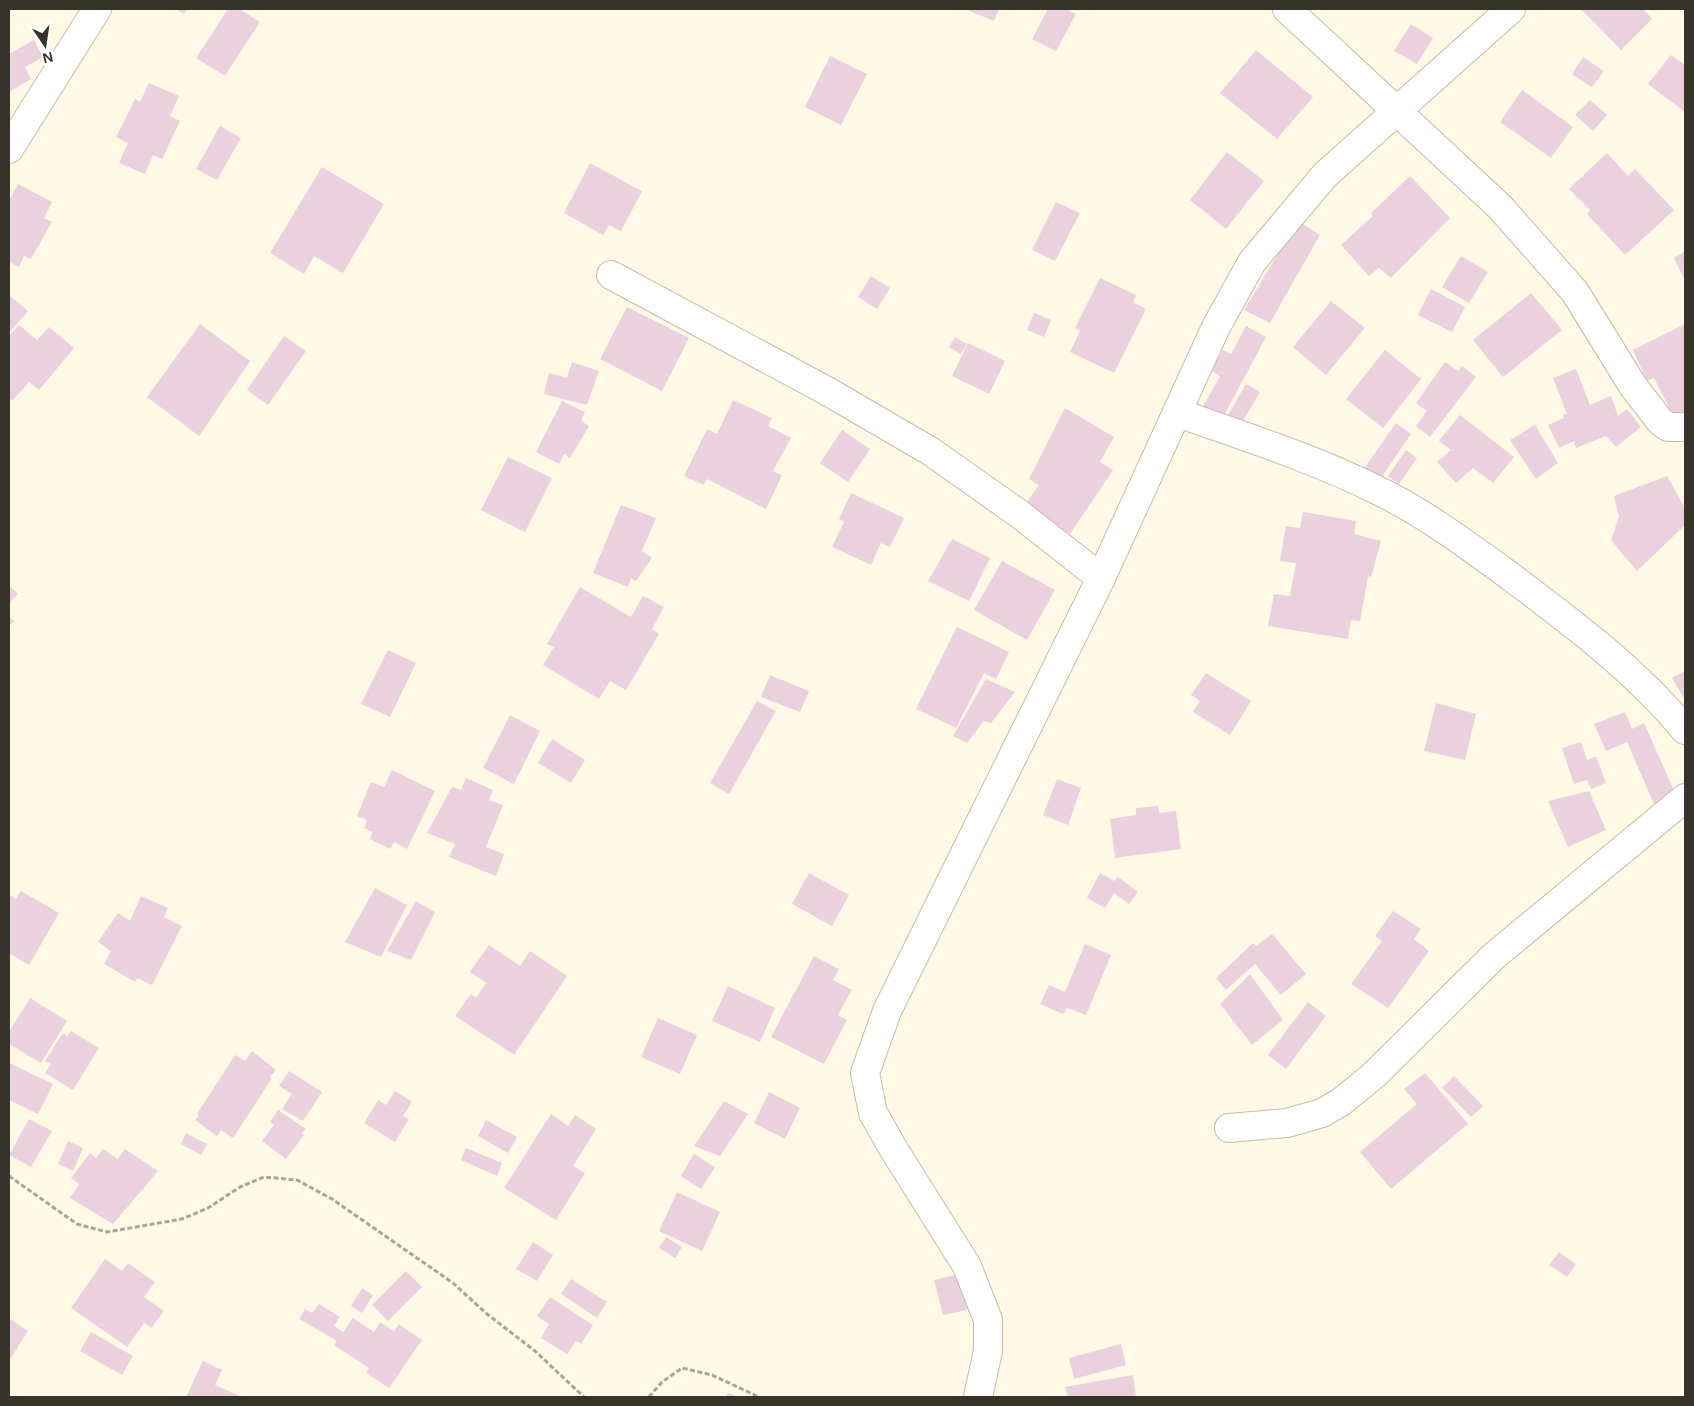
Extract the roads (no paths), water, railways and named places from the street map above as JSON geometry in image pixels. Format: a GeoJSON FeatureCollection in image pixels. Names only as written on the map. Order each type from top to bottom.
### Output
{"type":"FeatureCollection","features":[{"type":"Feature","properties":{"kind":"street"},"geometry":{"type":"LineString","coordinates":[[9,149],[97,9]]}},
{"type":"Feature","properties":{"kind":"street"},"geometry":{"type":"LineString","coordinates":[[1287,9],[1500,207],[1575,292],[1633,386],[1660,421],[1668,427],[1685,427]]}},
{"type":"Feature","properties":{"kind":"street"},"geometry":{"type":"LineString","coordinates":[[978,1397],[988,1351],[988,1320],[967,1266],[873,1113],[865,1072],[887,1011],[1101,578],[1178,413],[1216,326],[1252,262],[1325,175],[1511,9]]}},
{"type":"Feature","properties":{"kind":"street"},"geometry":{"type":"LineString","coordinates":[[611,275],[827,391],[930,451],[1018,513],[1101,578]]}},
{"type":"Feature","properties":{"kind":"street"},"geometry":{"type":"LineString","coordinates":[[1178,413],[1296,455],[1379,490],[1426,515],[1546,603],[1624,667],[1663,703],[1685,730]]}},
{"type":"Feature","properties":{"kind":"street"},"geometry":{"type":"LineString","coordinates":[[1229,1128],[1287,1124],[1322,1113],[1341,1102],[1374,1075],[1494,956],[1685,798]]}}]}
